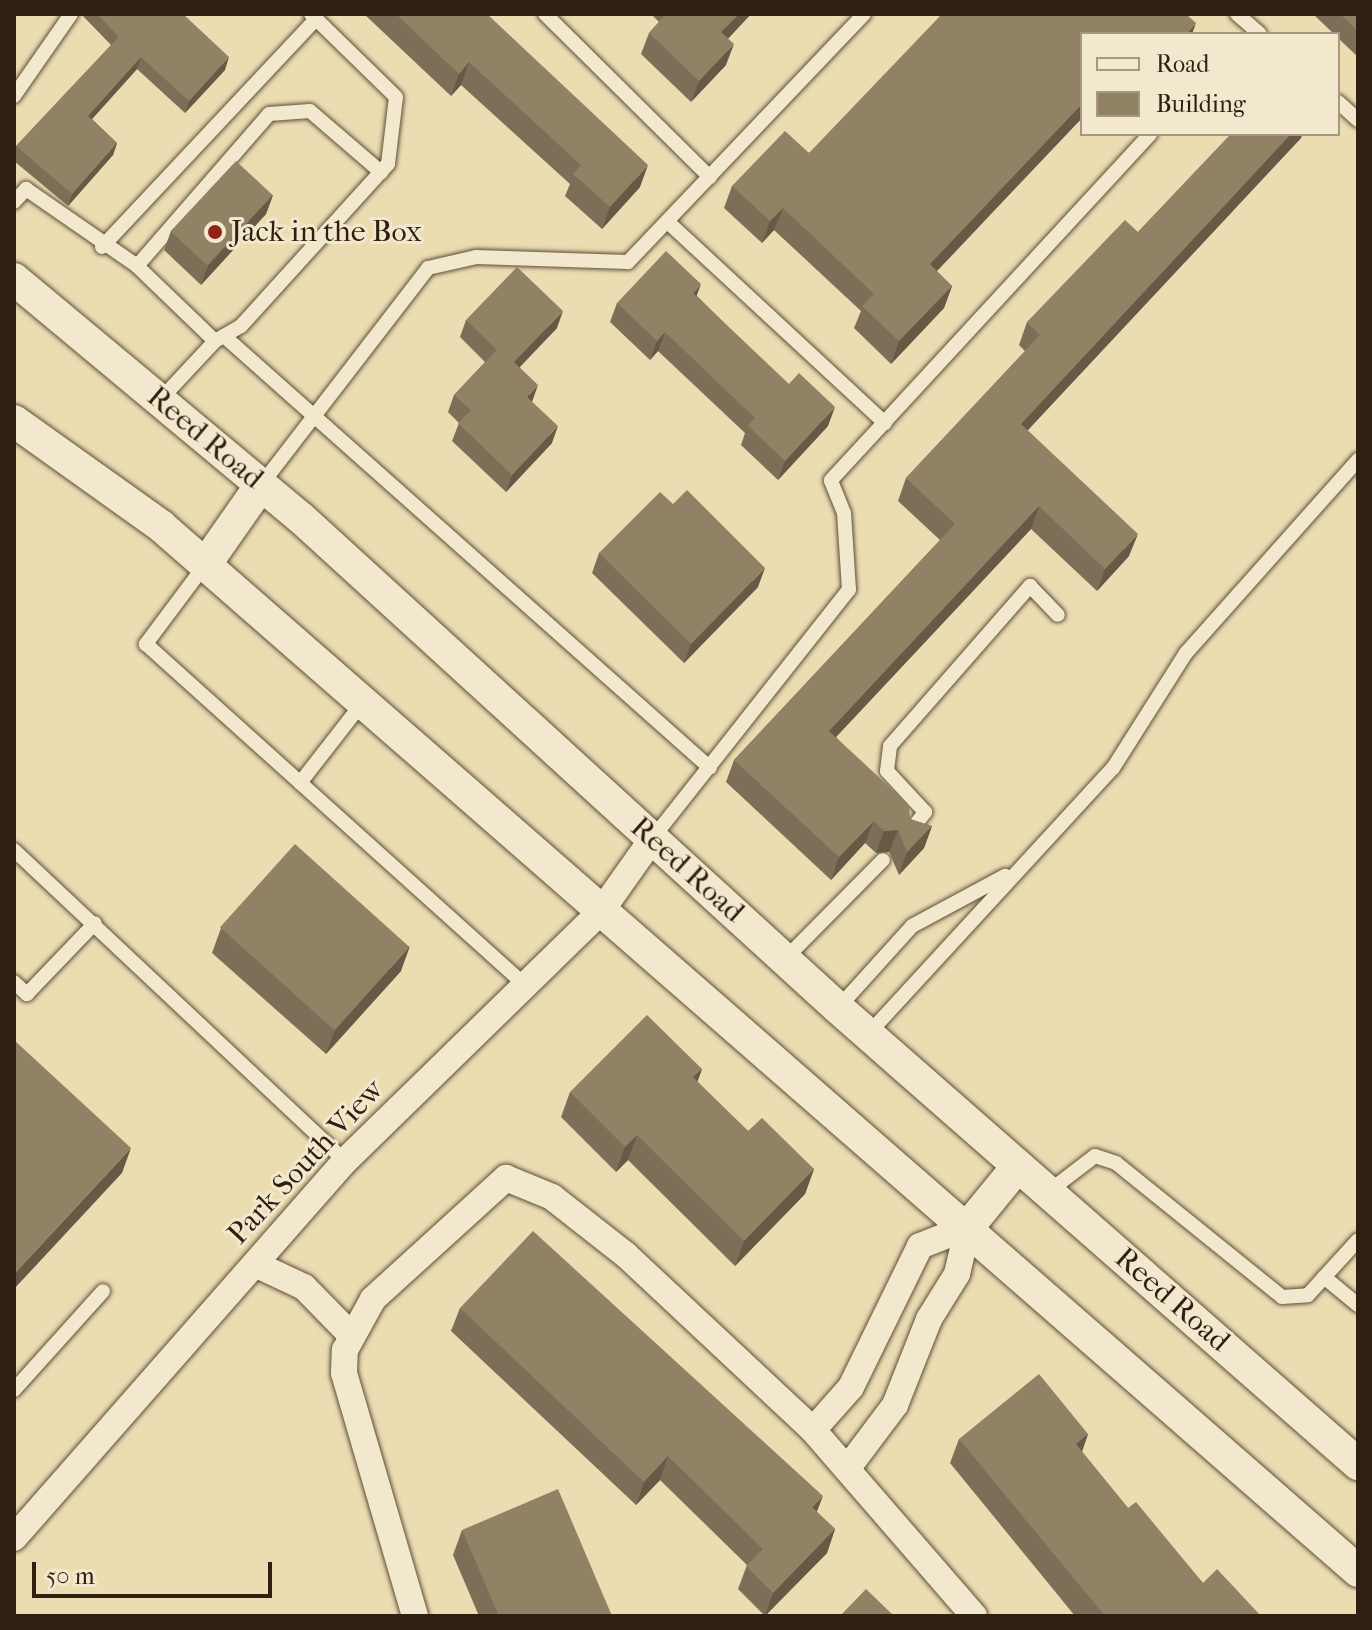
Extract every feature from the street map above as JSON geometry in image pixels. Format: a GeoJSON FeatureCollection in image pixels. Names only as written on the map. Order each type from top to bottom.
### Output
{"type":"FeatureCollection","features":[{"type":"Feature","properties":{"kind":"street","name":"Reed Road"},"geometry":{"type":"LineString","coordinates":[[14,279],[261,485],[838,1008],[870,1032],[1358,1464]]}},
{"type":"Feature","properties":{"kind":"street"},"geometry":{"type":"LineString","coordinates":[[14,421],[205,565],[1355,1563]]}},
{"type":"Feature","properties":{"kind":"street"},"geometry":{"type":"LineString","coordinates":[[205,565],[261,485]]}},
{"type":"Feature","properties":{"kind":"street","name":"Park South View"},"geometry":{"type":"LineString","coordinates":[[18,1526],[345,1161],[602,910],[652,839]]}},
{"type":"Feature","properties":{"kind":"street"},"geometry":{"type":"LineString","coordinates":[[847,1469],[895,1405],[929,1319],[957,1274],[968,1227],[1018,1166]]}},
{"type":"Feature","properties":{"kind":"street"},"geometry":{"type":"LineString","coordinates":[[415,1616],[344,1373],[351,1335],[373,1299],[488,1189],[506,1178],[528,1182],[626,1255],[813,1430],[974,1616]]}},
{"type":"Feature","properties":{"kind":"street"},"geometry":{"type":"LineString","coordinates":[[813,1430],[851,1387],[920,1246],[968,1227]]}},
{"type":"Feature","properties":{"kind":"street"},"geometry":{"type":"LineString","coordinates":[[255,1264],[304,1287],[351,1335]]}},
{"type":"Feature","properties":{"kind":"lane"},"geometry":{"type":"LineString","coordinates":[[14,96],[71,14]]}},
{"type":"Feature","properties":{"kind":"lane"},"geometry":{"type":"LineString","coordinates":[[545,14],[710,177]]}},
{"type":"Feature","properties":{"kind":"lane"},"geometry":{"type":"LineString","coordinates":[[261,485],[428,268],[476,257],[628,262],[670,224],[710,177],[864,14]]}},
{"type":"Feature","properties":{"kind":"lane"},"geometry":{"type":"LineString","coordinates":[[102,247],[314,16],[396,97],[388,164],[160,400]]}},
{"type":"Feature","properties":{"kind":"lane"},"geometry":{"type":"LineString","coordinates":[[1340,104],[1358,120]]}},
{"type":"Feature","properties":{"kind":"lane"},"geometry":{"type":"LineString","coordinates":[[137,266],[269,114],[310,111],[381,172]]}},
{"type":"Feature","properties":{"kind":"lane"},"geometry":{"type":"LineString","coordinates":[[652,839],[849,590],[844,513],[831,480],[1148,136]]}},
{"type":"Feature","properties":{"kind":"lane"},"geometry":{"type":"LineString","coordinates":[[14,178],[102,247],[137,266],[220,339],[316,414],[710,768]]}},
{"type":"Feature","properties":{"kind":"lane"},"geometry":{"type":"LineString","coordinates":[[14,202],[26,189]]}},
{"type":"Feature","properties":{"kind":"lane"},"geometry":{"type":"LineString","coordinates":[[670,224],[885,423]]}},
{"type":"Feature","properties":{"kind":"lane"},"geometry":{"type":"LineString","coordinates":[[870,1032],[1010,874],[1113,768],[1186,653],[1358,460]]}},
{"type":"Feature","properties":{"kind":"lane"},"geometry":{"type":"LineString","coordinates":[[205,565],[146,644],[525,985]]}},
{"type":"Feature","properties":{"kind":"lane"},"geometry":{"type":"LineString","coordinates":[[908,834],[925,812],[887,771],[890,746],[1030,586],[1058,615]]}},
{"type":"Feature","properties":{"kind":"lane"},"geometry":{"type":"LineString","coordinates":[[300,783],[363,702]]}},
{"type":"Feature","properties":{"kind":"lane"},"geometry":{"type":"LineString","coordinates":[[14,850],[345,1161]]}},
{"type":"Feature","properties":{"kind":"lane"},"geometry":{"type":"LineString","coordinates":[[785,959],[883,860]]}},
{"type":"Feature","properties":{"kind":"lane"},"geometry":{"type":"LineString","coordinates":[[838,1008],[912,926],[1010,874]]}},
{"type":"Feature","properties":{"kind":"lane"},"geometry":{"type":"LineString","coordinates":[[14,982],[27,994],[95,923]]}},
{"type":"Feature","properties":{"kind":"lane"},"geometry":{"type":"LineString","coordinates":[[1048,1192],[1095,1156],[1116,1163],[1282,1297],[1308,1295],[1358,1240]]}},
{"type":"Feature","properties":{"kind":"lane"},"geometry":{"type":"LineString","coordinates":[[1324,1277],[1358,1305]]}},
{"type":"Feature","properties":{"kind":"lane"},"geometry":{"type":"LineString","coordinates":[[14,1390],[103,1291]]}},
{"type":"Feature","properties":{"kind":"building"},"geometry":{"type":"Polygon","coordinates":[[[97,14],[183,14],[229,57],[189,101],[141,57],[88,116],[117,143],[72,194],[16,146],[119,37],[97,14]]]}},
{"type":"Feature","properties":{"kind":"building"},"geometry":{"type":"Polygon","coordinates":[[[396,14],[487,14],[648,165],[610,207],[573,174],[581,165],[469,62],[459,74],[396,14]]]}},
{"type":"Feature","properties":{"kind":"building"},"geometry":{"type":"Polygon","coordinates":[[[666,14],[739,14],[721,32],[734,44],[699,81],[649,33],[666,14]]]}},
{"type":"Feature","properties":{"kind":"building"},"geometry":{"type":"Polygon","coordinates":[[[942,14],[1186,14],[1196,23],[1188,32],[1080,32],[1080,106],[930,264],[952,286],[899,341],[862,306],[874,294],[783,208],[770,221],[732,186],[785,131],[809,153],[942,14]]]}},
{"type":"Feature","properties":{"kind":"building"},"geometry":{"type":"Polygon","coordinates":[[[1340,14],[1358,14],[1358,31],[1340,14]]]}},
{"type":"Feature","properties":{"kind":"building"},"geometry":{"type":"Polygon","coordinates":[[[1229,136],[1289,136],[1021,424],[1138,534],[1105,569],[1039,506],[829,731],[909,805],[910,819],[932,826],[907,852],[898,830],[884,831],[874,821],[839,857],[734,760],[955,524],[906,478],[1040,335],[1027,322],[1125,220],[1138,232],[1229,136]]]}},
{"type":"Feature","properties":{"kind":"building","name":"Jack in the Box"},"geometry":{"type":"Polygon","coordinates":[[[236,161],[273,195],[207,265],[171,231],[236,161]]]}},
{"type":"Feature","properties":{"kind":"building"},"geometry":{"type":"Polygon","coordinates":[[[666,251],[701,284],[693,293],[789,384],[799,373],[835,407],[785,461],[748,426],[755,418],[665,332],[657,341],[617,303],[666,251]]]}},
{"type":"Feature","properties":{"kind":"building"},"geometry":{"type":"Polygon","coordinates":[[[517,267],[563,311],[514,362],[538,385],[527,397],[558,426],[512,475],[458,423],[471,410],[454,395],[497,350],[466,320],[517,267]]]}},
{"type":"Feature","properties":{"kind":"building"},"geometry":{"type":"Polygon","coordinates":[[[687,490],[765,568],[691,644],[599,553],[660,492],[673,504],[687,490]]]}},
{"type":"Feature","properties":{"kind":"building"},"geometry":{"type":"Polygon","coordinates":[[[295,844],[409,947],[335,1030],[220,927],[295,844]]]}},
{"type":"Feature","properties":{"kind":"building"},"geometry":{"type":"Polygon","coordinates":[[[647,1015],[702,1069],[693,1077],[748,1131],[762,1118],[814,1169],[744,1241],[637,1135],[625,1147],[570,1092],[647,1015]]]}},
{"type":"Feature","properties":{"kind":"building"},"geometry":{"type":"Polygon","coordinates":[[[14,1040],[131,1148],[14,1274],[14,1040]]]}},
{"type":"Feature","properties":{"kind":"building"},"geometry":{"type":"Polygon","coordinates":[[[533,1231],[823,1496],[812,1507],[835,1529],[773,1593],[746,1566],[763,1549],[668,1456],[644,1482],[460,1308],[533,1231]]]}},
{"type":"Feature","properties":{"kind":"building"},"geometry":{"type":"Polygon","coordinates":[[[1039,1374],[1088,1434],[1076,1444],[1128,1508],[1136,1502],[1203,1583],[1217,1569],[1261,1616],[1105,1616],[959,1439],[1039,1374]]]}},
{"type":"Feature","properties":{"kind":"building"},"geometry":{"type":"Polygon","coordinates":[[[558,1489],[612,1616],[499,1616],[462,1530],[558,1489]]]}},
{"type":"Feature","properties":{"kind":"building"},"geometry":{"type":"Polygon","coordinates":[[[866,1589],[894,1616],[840,1616],[866,1589]]]}},
{"type":"Feature","properties":{"kind":"place","name":"Jack in the Box"},"geometry":{"type":"Point","coordinates":[215,232]}}]}
